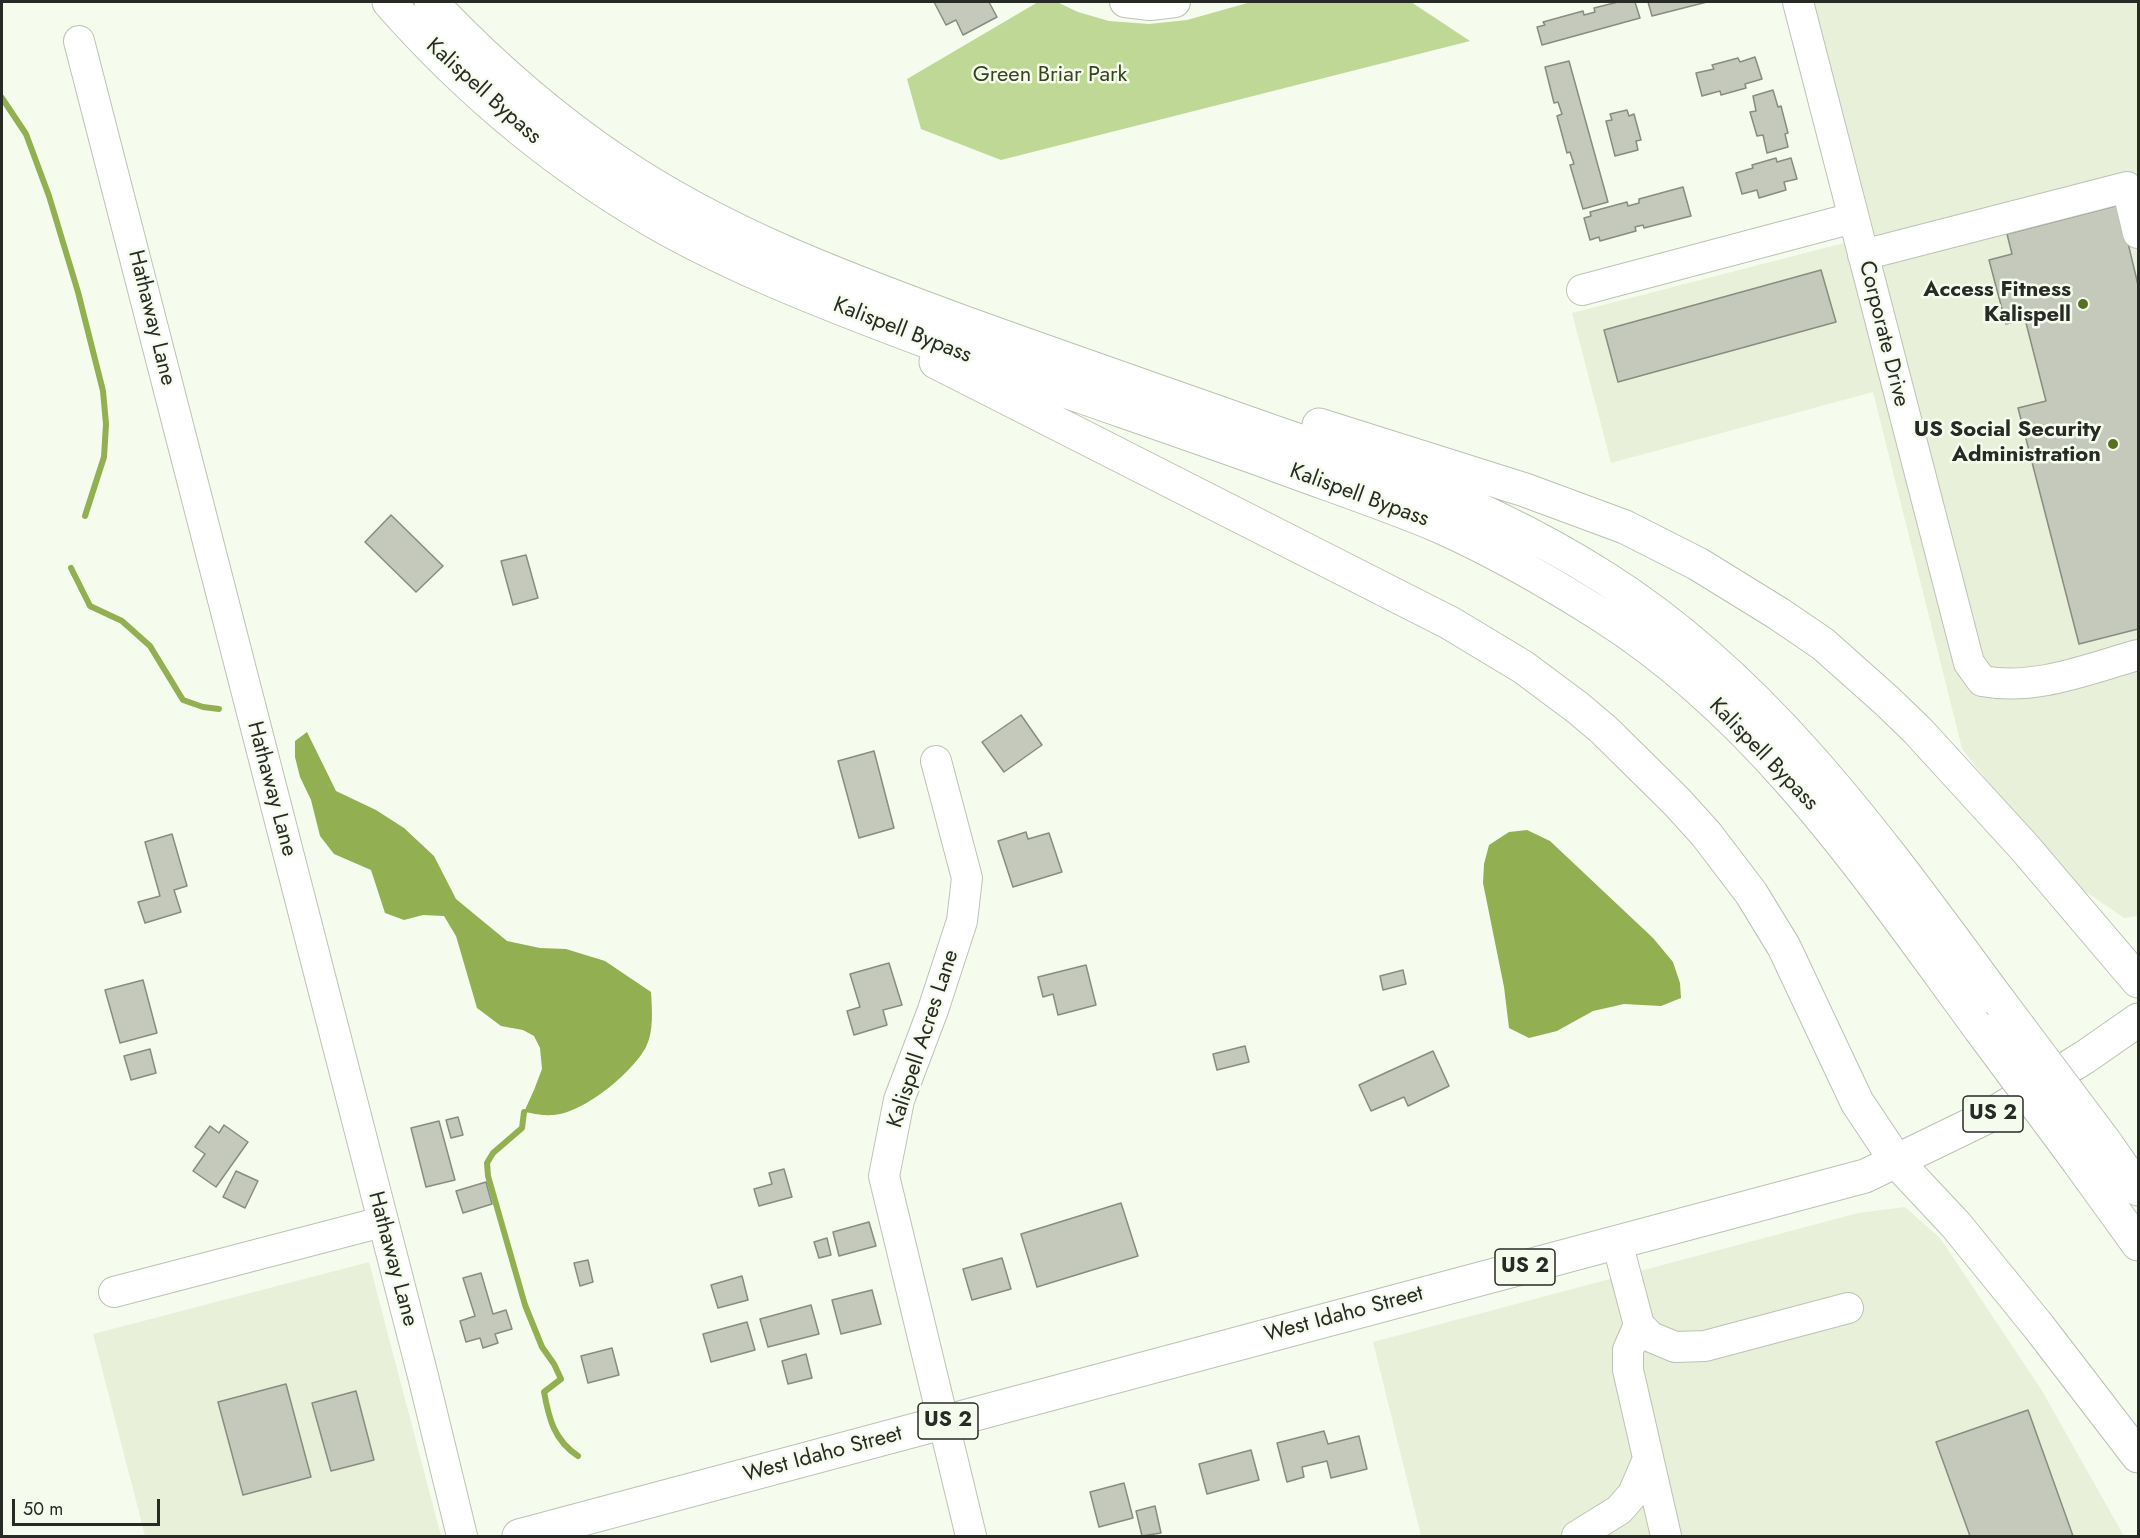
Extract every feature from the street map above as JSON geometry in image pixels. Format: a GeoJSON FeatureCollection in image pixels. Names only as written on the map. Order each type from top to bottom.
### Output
{"type":"FeatureCollection","features":[{"type":"Feature","properties":{"kind":"highway","name":"Kalispell Bypass"},"geometry":{"type":"LineString","coordinates":[[389,2],[462,80],[510,121],[612,195],[663,227],[711,252],[761,276],[952,351],[1203,439],[1428,522],[1506,558],[1600,614],[1648,647],[1687,678],[1731,719],[1791,781],[1850,852],[2139,1244]]}},
{"type":"Feature","properties":{"kind":"highway","name":"Kalispell Bypass"},"geometry":{"type":"LineString","coordinates":[[430,2],[525,93],[570,129],[614,159],[730,228],[843,278],[1376,467],[1529,536],[1600,574],[1631,595],[1716,661],[1777,721],[1830,781],[1910,881],[2139,1189]]}},
{"type":"Feature","properties":{"kind":"highway"},"geometry":{"type":"LineString","coordinates":[[858,315],[953,372],[1450,623],[1523,667],[1587,715],[1677,802],[1706,834],[1751,893],[1784,947],[1857,1102],[1897,1162],[1956,1225],[2139,1456]]}},
{"type":"Feature","properties":{"kind":"highway"},"geometry":{"type":"LineString","coordinates":[[1088,366],[1144,374],[1205,389],[1525,490],[1625,527],[1725,580],[1823,645],[1895,709],[1948,763],[2025,848],[2139,981]]}},
{"type":"Feature","properties":{"kind":"highway","name":"West Idaho Street"},"geometry":{"type":"LineString","coordinates":[[519,1536],[1865,1176],[1993,1114],[2085,1057],[2139,1020]]}},
{"type":"Feature","properties":{"kind":"street"},"geometry":{"type":"LineString","coordinates":[[1125,2],[1150,5],[1175,2]]}},
{"type":"Feature","properties":{"kind":"street","name":"Corporate Drive"},"geometry":{"type":"LineString","coordinates":[[1798,2],[1968,663],[1982,681],[2013,685],[2046,681],[2139,655]]}},
{"type":"Feature","properties":{"kind":"street","name":"Hathaway Lane"},"geometry":{"type":"LineString","coordinates":[[79,41],[462,1536]]}},
{"type":"Feature","properties":{"kind":"street"},"geometry":{"type":"LineString","coordinates":[[1863,255],[2127,187],[2139,233]]}},
{"type":"Feature","properties":{"kind":"street"},"geometry":{"type":"LineString","coordinates":[[1582,290],[1853,218]]}},
{"type":"Feature","properties":{"kind":"street","name":"Kalispell Acres Lane"},"geometry":{"type":"LineString","coordinates":[[936,761],[967,878],[962,921],[933,1010],[899,1100],[884,1176],[971,1536]]}},
{"type":"Feature","properties":{"kind":"street"},"geometry":{"type":"LineString","coordinates":[[114,1292],[382,1222]]}},
{"type":"Feature","properties":{"kind":"street"},"geometry":{"type":"LineString","coordinates":[[1617,1242],[1639,1325],[1651,1337],[1675,1347],[1705,1346],[1848,1308]]}},
{"type":"Feature","properties":{"kind":"street"},"geometry":{"type":"LineString","coordinates":[[1639,1325],[1628,1350],[1628,1371],[1666,1536]]}},
{"type":"Feature","properties":{"kind":"street"},"geometry":{"type":"LineString","coordinates":[[1577,1536],[1619,1510],[1633,1494],[1648,1459]]}},
{"type":"Feature","properties":{"kind":"shaded area"},"geometry":{"type":"Polygon","coordinates":[[[1814,2],[2138,2],[2138,916],[2124,918],[2063,876],[1962,749],[1873,392],[1611,463],[1572,313],[1875,235],[1814,2]]]}},
{"type":"Feature","properties":{"kind":"shaded area"},"geometry":{"type":"Polygon","coordinates":[[[307,732],[336,791],[376,810],[404,828],[434,856],[456,899],[507,941],[540,948],[566,949],[605,961],[651,992],[652,1020],[649,1041],[630,1069],[605,1091],[577,1108],[548,1115],[524,1112],[542,1069],[540,1048],[534,1036],[523,1030],[501,1026],[477,1008],[456,936],[444,916],[423,915],[404,920],[385,913],[371,870],[334,854],[320,836],[311,800],[300,777],[295,757],[295,741],[307,732]]]}},
{"type":"Feature","properties":{"kind":"shaded area"},"geometry":{"type":"Polygon","coordinates":[[[1527,830],[1550,841],[1653,938],[1673,962],[1680,983],[1681,998],[1661,1006],[1624,1004],[1593,1011],[1557,1031],[1529,1038],[1509,1028],[1504,987],[1483,883],[1484,864],[1489,845],[1509,832],[1527,830]]]}},
{"type":"Feature","properties":{"kind":"shaded area"},"geometry":{"type":"Polygon","coordinates":[[[1905,1207],[1940,1238],[2041,1389],[2124,1536],[1421,1536],[1373,1342],[1858,1213],[1905,1207]]]}},
{"type":"Feature","properties":{"kind":"shaded area"},"geometry":{"type":"Polygon","coordinates":[[[369,1262],[441,1536],[145,1536],[93,1334],[369,1262]]]}},
{"type":"Feature","properties":{"kind":"green space","name":"Green Briar Park"},"geometry":{"type":"Polygon","coordinates":[[[1038,2],[1057,2],[1078,12],[1109,21],[1149,24],[1187,20],[1251,2],[1411,2],[1470,41],[1001,160],[921,129],[907,79],[1038,2]]]}},
{"type":"Feature","properties":{"kind":"building"},"geometry":{"type":"Polygon","coordinates":[[[934,2],[989,2],[997,17],[963,35],[956,20],[946,25],[934,2]]]}},
{"type":"Feature","properties":{"kind":"building"},"geometry":{"type":"Polygon","coordinates":[[[1618,2],[1635,2],[1640,18],[1542,45],[1537,27],[1545,25],[1543,22],[1583,11],[1584,15],[1595,12],[1594,8],[1618,2]]]}},
{"type":"Feature","properties":{"kind":"building"},"geometry":{"type":"Polygon","coordinates":[[[1648,2],[1707,2],[1652,16],[1648,2]]]}},
{"type":"Feature","properties":{"kind":"building"},"geometry":{"type":"Polygon","coordinates":[[[1755,57],[1762,79],[1745,84],[1746,88],[1721,95],[1720,91],[1702,96],[1696,73],[1714,69],[1712,65],[1738,58],[1740,62],[1755,57]]]}},
{"type":"Feature","properties":{"kind":"building"},"geometry":{"type":"Polygon","coordinates":[[[1569,61],[1608,202],[1583,209],[1570,165],[1574,164],[1570,152],[1567,153],[1557,116],[1562,114],[1558,102],[1554,103],[1545,67],[1569,61]]]}},
{"type":"Feature","properties":{"kind":"building"},"geometry":{"type":"Polygon","coordinates":[[[1773,90],[1778,107],[1781,106],[1788,133],[1785,134],[1788,147],[1767,153],[1763,135],[1757,136],[1750,112],[1756,111],[1753,96],[1773,90]]]}},
{"type":"Feature","properties":{"kind":"building"},"geometry":{"type":"Polygon","coordinates":[[[1627,110],[1629,116],[1634,114],[1641,140],[1636,141],[1638,150],[1615,156],[1606,121],[1612,120],[1610,114],[1627,110]]]}},
{"type":"Feature","properties":{"kind":"building"},"geometry":{"type":"Polygon","coordinates":[[[1776,158],[1777,162],[1791,158],[1797,179],[1784,182],[1786,190],[1759,198],[1757,190],[1742,194],[1736,173],[1753,168],[1752,165],[1776,158]]]}},
{"type":"Feature","properties":{"kind":"building"},"geometry":{"type":"Polygon","coordinates":[[[1683,187],[1691,216],[1644,228],[1643,225],[1635,227],[1636,231],[1600,241],[1599,237],[1590,240],[1584,218],[1591,216],[1590,212],[1627,202],[1628,206],[1639,203],[1639,199],[1683,187]]]}},
{"type":"Feature","properties":{"kind":"building"},"geometry":{"type":"Polygon","coordinates":[[[2119,205],[2138,285],[2138,629],[2079,644],[2018,408],[2046,401],[2025,319],[2006,324],[1989,260],[2012,254],[2007,234],[2119,205]]]}},
{"type":"Feature","properties":{"kind":"building"},"geometry":{"type":"Polygon","coordinates":[[[1821,270],[1836,322],[1618,382],[1604,330],[1821,270]]]}},
{"type":"Feature","properties":{"kind":"building"},"geometry":{"type":"Polygon","coordinates":[[[391,515],[443,566],[416,592],[365,542],[391,515]]]}},
{"type":"Feature","properties":{"kind":"building"},"geometry":{"type":"Polygon","coordinates":[[[526,555],[538,598],[513,605],[501,561],[526,555]]]}},
{"type":"Feature","properties":{"kind":"building"},"geometry":{"type":"Polygon","coordinates":[[[1021,715],[1042,745],[1004,772],[982,742],[1021,715]]]}},
{"type":"Feature","properties":{"kind":"building"},"geometry":{"type":"Polygon","coordinates":[[[874,751],[894,828],[859,838],[838,761],[874,751]]]}},
{"type":"Feature","properties":{"kind":"building"},"geometry":{"type":"Polygon","coordinates":[[[1026,832],[1028,839],[1049,833],[1062,872],[1013,887],[998,841],[1026,832]]]}},
{"type":"Feature","properties":{"kind":"building"},"geometry":{"type":"Polygon","coordinates":[[[172,834],[187,886],[174,890],[181,912],[145,923],[138,902],[160,896],[145,842],[172,834]]]}},
{"type":"Feature","properties":{"kind":"building"},"geometry":{"type":"Polygon","coordinates":[[[889,963],[902,1005],[883,1010],[887,1025],[854,1035],[847,1011],[860,1007],[850,974],[889,963]]]}},
{"type":"Feature","properties":{"kind":"building"},"geometry":{"type":"Polygon","coordinates":[[[1086,965],[1096,1005],[1058,1015],[1053,994],[1043,997],[1038,977],[1086,965]]]}},
{"type":"Feature","properties":{"kind":"building"},"geometry":{"type":"Polygon","coordinates":[[[1403,970],[1406,984],[1383,990],[1380,976],[1403,970]]]}},
{"type":"Feature","properties":{"kind":"building"},"geometry":{"type":"Polygon","coordinates":[[[143,980],[157,1033],[120,1043],[105,990],[143,980]]]}},
{"type":"Feature","properties":{"kind":"building"},"geometry":{"type":"Polygon","coordinates":[[[1245,1046],[1249,1062],[1217,1070],[1213,1054],[1245,1046]]]}},
{"type":"Feature","properties":{"kind":"building"},"geometry":{"type":"Polygon","coordinates":[[[150,1049],[156,1073],[131,1080],[124,1056],[150,1049]]]}},
{"type":"Feature","properties":{"kind":"building"},"geometry":{"type":"Polygon","coordinates":[[[1433,1051],[1449,1086],[1408,1106],[1404,1097],[1371,1111],[1359,1085],[1433,1051]]]}},
{"type":"Feature","properties":{"kind":"building"},"geometry":{"type":"Polygon","coordinates":[[[458,1117],[463,1135],[451,1138],[446,1120],[458,1117]]]}},
{"type":"Feature","properties":{"kind":"building"},"geometry":{"type":"Polygon","coordinates":[[[439,1121],[455,1180],[426,1187],[411,1128],[439,1121]]]}},
{"type":"Feature","properties":{"kind":"building"},"geometry":{"type":"Polygon","coordinates":[[[224,1125],[248,1142],[216,1187],[193,1171],[205,1154],[195,1147],[210,1126],[219,1133],[224,1125]]]}},
{"type":"Feature","properties":{"kind":"building"},"geometry":{"type":"Polygon","coordinates":[[[784,1169],[792,1197],[759,1206],[754,1189],[772,1184],[769,1173],[784,1169]]]}},
{"type":"Feature","properties":{"kind":"building"},"geometry":{"type":"Polygon","coordinates":[[[236,1171],[258,1181],[245,1208],[223,1197],[236,1171]]]}},
{"type":"Feature","properties":{"kind":"building"},"geometry":{"type":"Polygon","coordinates":[[[486,1182],[492,1204],[463,1213],[456,1191],[486,1182]]]}},
{"type":"Feature","properties":{"kind":"building"},"geometry":{"type":"Polygon","coordinates":[[[1121,1203],[1138,1256],[1037,1287],[1021,1234],[1121,1203]]]}},
{"type":"Feature","properties":{"kind":"building"},"geometry":{"type":"Polygon","coordinates":[[[869,1222],[876,1246],[839,1256],[833,1232],[869,1222]]]}},
{"type":"Feature","properties":{"kind":"building"},"geometry":{"type":"Polygon","coordinates":[[[827,1238],[831,1255],[819,1258],[814,1242],[827,1238]]]}},
{"type":"Feature","properties":{"kind":"building"},"geometry":{"type":"Polygon","coordinates":[[[1002,1258],[1011,1289],[972,1300],[963,1269],[1002,1258]]]}},
{"type":"Feature","properties":{"kind":"building"},"geometry":{"type":"Polygon","coordinates":[[[588,1260],[593,1282],[580,1286],[574,1263],[588,1260]]]}},
{"type":"Feature","properties":{"kind":"building"},"geometry":{"type":"Polygon","coordinates":[[[481,1273],[493,1314],[506,1310],[512,1329],[495,1334],[498,1343],[483,1348],[480,1338],[466,1342],[460,1321],[475,1316],[463,1278],[481,1273]]]}},
{"type":"Feature","properties":{"kind":"building"},"geometry":{"type":"Polygon","coordinates":[[[742,1276],[748,1300],[718,1308],[711,1285],[742,1276]]]}},
{"type":"Feature","properties":{"kind":"building"},"geometry":{"type":"Polygon","coordinates":[[[872,1290],[881,1324],[841,1334],[832,1300],[872,1290]]]}},
{"type":"Feature","properties":{"kind":"building"},"geometry":{"type":"Polygon","coordinates":[[[811,1305],[819,1334],[768,1347],[760,1319],[811,1305]]]}},
{"type":"Feature","properties":{"kind":"building"},"geometry":{"type":"Polygon","coordinates":[[[747,1322],[755,1350],[711,1362],[703,1334],[747,1322]]]}},
{"type":"Feature","properties":{"kind":"building"},"geometry":{"type":"Polygon","coordinates":[[[612,1348],[619,1375],[588,1383],[581,1356],[612,1348]]]}},
{"type":"Feature","properties":{"kind":"building"},"geometry":{"type":"Polygon","coordinates":[[[806,1354],[812,1378],[788,1384],[782,1361],[806,1354]]]}},
{"type":"Feature","properties":{"kind":"building"},"geometry":{"type":"Polygon","coordinates":[[[286,1384],[311,1477],[243,1495],[218,1402],[286,1384]]]}},
{"type":"Feature","properties":{"kind":"building"},"geometry":{"type":"Polygon","coordinates":[[[356,1391],[374,1460],[331,1471],[312,1403],[356,1391]]]}},
{"type":"Feature","properties":{"kind":"building"},"geometry":{"type":"Polygon","coordinates":[[[2028,1410],[2073,1536],[1970,1536],[1936,1442],[2028,1410]]]}},
{"type":"Feature","properties":{"kind":"building"},"geometry":{"type":"Polygon","coordinates":[[[1324,1431],[1328,1444],[1359,1436],[1367,1469],[1331,1478],[1327,1461],[1302,1467],[1304,1477],[1287,1482],[1277,1443],[1324,1431]]]}},
{"type":"Feature","properties":{"kind":"building"},"geometry":{"type":"Polygon","coordinates":[[[1251,1450],[1259,1480],[1207,1494],[1199,1464],[1251,1450]]]}},
{"type":"Feature","properties":{"kind":"building"},"geometry":{"type":"Polygon","coordinates":[[[1124,1483],[1133,1518],[1099,1527],[1090,1492],[1124,1483]]]}},
{"type":"Feature","properties":{"kind":"building"},"geometry":{"type":"Polygon","coordinates":[[[1155,1506],[1161,1533],[1142,1536],[1136,1511],[1155,1506]]]}},
{"type":"Feature","properties":{"kind":"waterway"},"geometry":{"type":"LineString","coordinates":[[2,98],[26,134],[49,196],[78,292],[103,391],[106,424],[104,457],[85,516]]}},
{"type":"Feature","properties":{"kind":"waterway"},"geometry":{"type":"LineString","coordinates":[[71,568],[90,606],[122,621],[150,646],[183,700],[203,707],[219,709]]}},
{"type":"Feature","properties":{"kind":"waterway"},"geometry":{"type":"LineString","coordinates":[[524,1112],[522,1128],[493,1153],[487,1163],[488,1176],[525,1305],[542,1347],[561,1379],[544,1392],[548,1411],[558,1436],[578,1456]]}},
{"type":"Feature","properties":{"kind":"place","name":"Access Fitness Kalispell"},"geometry":{"type":"Point","coordinates":[2083,304]}},
{"type":"Feature","properties":{"kind":"place","name":"US Social Security Administration"},"geometry":{"type":"Point","coordinates":[2113,444]}}]}
